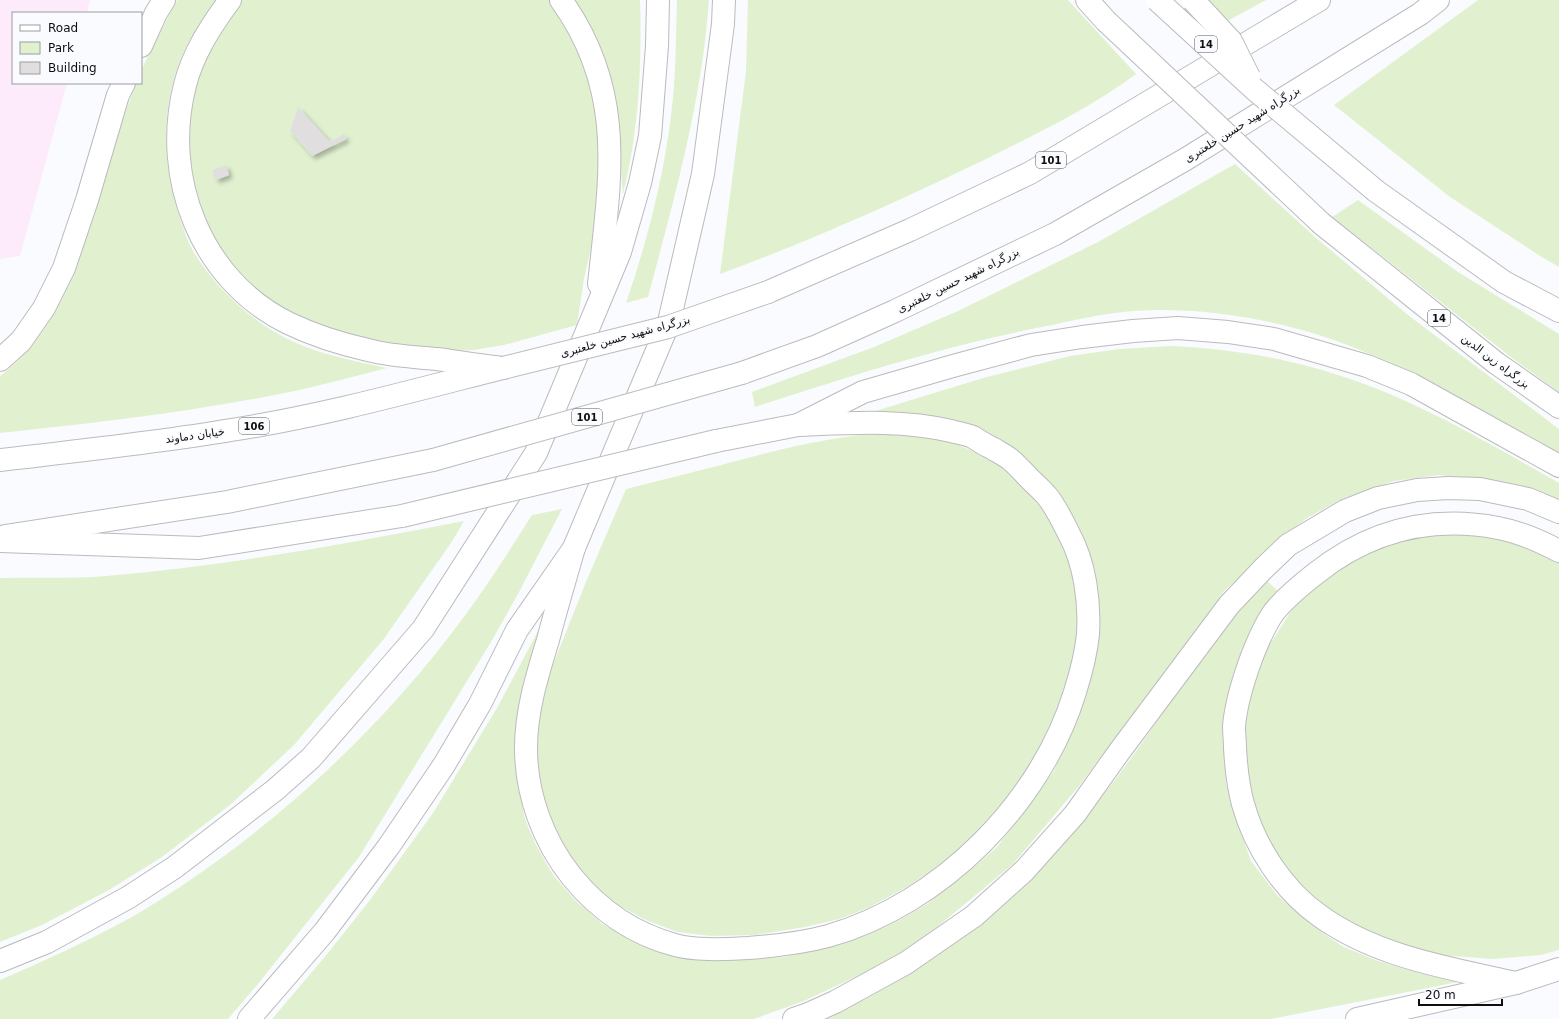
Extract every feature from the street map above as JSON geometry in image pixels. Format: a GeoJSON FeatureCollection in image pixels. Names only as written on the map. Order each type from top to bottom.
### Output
{"type":"FeatureCollection","features":[{"type":"Feature","properties":{"kind":"main road"},"geometry":{"type":"LineString","coordinates":[[142,44],[156,13],[164,0]]}},
{"type":"Feature","properties":{"kind":"main road"},"geometry":{"type":"LineString","coordinates":[[230,0],[214,22],[196,55],[185,85],[180,109],[178,144],[182,186],[195,225],[215,260],[236,286],[265,309],[288,323],[319,336],[369,351],[503,368]]}},
{"type":"Feature","properties":{"kind":"main road"},"geometry":{"type":"LineString","coordinates":[[561,0],[573,16],[598,71],[608,119],[610,176],[597,307]]}},
{"type":"Feature","properties":{"kind":"main road"},"geometry":{"type":"LineString","coordinates":[[0,961],[47,942],[129,896],[175,867],[275,790],[311,758],[423,629],[536,453],[620,252],[640,183],[650,136],[657,46],[658,0]]}},
{"type":"Feature","properties":{"kind":"main road"},"geometry":{"type":"LineString","coordinates":[[0,541],[199,548],[402,516],[716,441],[798,425],[878,422],[928,426],[970,436],[1009,458],[1048,497],[1072,538],[1082,568],[1088,602],[1088,635],[1083,665],[1072,701],[1060,732],[1041,765],[1015,808],[968,856],[943,877],[908,902],[872,919],[830,935],[784,945],[711,949],[677,946],[637,930],[609,914],[585,893],[566,870],[549,840],[536,812],[528,780],[526,746],[528,720],[534,689],[574,548],[669,322],[703,174],[723,24],[724,0]]}},
{"type":"Feature","properties":{"kind":"main road","name":"بزرگراه زین الدین"},"geometry":{"type":"LineString","coordinates":[[1087,0],[1106,21],[1322,224],[1496,363],[1559,408]]}},
{"type":"Feature","properties":{"kind":"main road","name":"14"},"geometry":{"type":"LineString","coordinates":[[1157,0],[1254,89],[1376,191],[1504,282],[1559,311]]}},
{"type":"Feature","properties":{"kind":"main road"},"geometry":{"type":"LineString","coordinates":[[1192,0],[1231,41],[1254,89]]}},
{"type":"Feature","properties":{"kind":"main road","name":"بزرگراه شهید حسین خلعتبری"},"geometry":{"type":"LineString","coordinates":[[503,368],[668,326],[768,292],[910,230],[1030,173],[1319,0]]}},
{"type":"Feature","properties":{"kind":"main road","name":"بزرگراه شهید حسین خلعتبری"},"geometry":{"type":"LineString","coordinates":[[0,537],[226,502],[433,460],[742,373],[824,343],[902,308],[1055,234],[1186,160],[1420,14],[1438,0]]}},
{"type":"Feature","properties":{"kind":"main road"},"geometry":{"type":"LineString","coordinates":[[0,360],[21,341],[44,308],[64,268],[87,200],[118,95],[124,84]]}},
{"type":"Feature","properties":{"kind":"main road"},"geometry":{"type":"LineString","coordinates":[[798,425],[863,392],[1024,347],[1082,337],[1133,331],[1178,328],[1228,332],[1274,338],[1367,366],[1411,384],[1559,466]]}},
{"type":"Feature","properties":{"kind":"main road","name":"خیابان دماوند"},"geometry":{"type":"LineString","coordinates":[[0,460],[92,450],[232,430],[355,406],[503,368]]}},
{"type":"Feature","properties":{"kind":"main road"},"geometry":{"type":"LineString","coordinates":[[794,1019],[835,1002],[906,963],[974,916],[1024,871],[1075,814],[1124,745],[1229,605],[1288,545],[1345,511],[1378,498],[1417,490],[1448,488],[1480,489],[1528,499],[1559,512]]}},
{"type":"Feature","properties":{"kind":"main road"},"geometry":{"type":"LineString","coordinates":[[1516,983],[1415,960],[1349,935],[1319,916],[1294,893],[1274,870],[1261,846],[1243,803],[1236,762],[1234,726],[1241,687],[1255,650],[1273,613],[1300,586],[1334,559],[1376,537],[1414,526],[1459,523],[1499,528],[1533,538],[1559,551]]}},
{"type":"Feature","properties":{"kind":"main road"},"geometry":{"type":"LineString","coordinates":[[249,1019],[325,931],[397,833],[444,765],[480,704],[518,630],[574,548]]}},
{"type":"Feature","properties":{"kind":"main road"},"geometry":{"type":"LineString","coordinates":[[1357,1019],[1516,983],[1559,969]]}},
{"type":"Feature","properties":{"kind":"shaded area"},"geometry":{"type":"Polygon","coordinates":[[[0,0],[90,0],[87,12],[12,12],[12,84],[67,84],[20,256],[0,259],[0,0]]]}},
{"type":"Feature","properties":{"kind":"green space"},"geometry":{"type":"Polygon","coordinates":[[[177,0],[215,0],[181,57],[173,84],[167,122],[167,159],[170,178],[179,215],[193,251],[201,264],[232,300],[256,320],[282,336],[320,352],[387,368],[295,391],[222,405],[111,421],[0,433],[0,376],[21,358],[38,338],[52,317],[64,294],[74,271],[136,84],[142,84],[142,69],[177,0]]]}},
{"type":"Feature","properties":{"kind":"green space"},"geometry":{"type":"Polygon","coordinates":[[[241,0],[550,0],[561,14],[583,53],[597,105],[600,179],[594,235],[584,279],[577,325],[504,345],[474,350],[445,351],[380,345],[294,318],[250,287],[209,234],[187,163],[191,96],[215,34],[241,0]]]}},
{"type":"Feature","properties":{"kind":"green space"},"geometry":{"type":"Polygon","coordinates":[[[571,0],[640,0],[640,73],[636,122],[633,146],[623,194],[617,116],[607,69],[599,46],[587,23],[571,0]]]}},
{"type":"Feature","properties":{"kind":"green space"},"geometry":{"type":"Polygon","coordinates":[[[677,0],[709,0],[700,75],[686,150],[648,297],[626,303],[656,202],[666,150],[674,86],[677,0]]]}},
{"type":"Feature","properties":{"kind":"green space"},"geometry":{"type":"Polygon","coordinates":[[[748,0],[1068,0],[1136,74],[1100,99],[1081,110],[1043,131],[984,160],[853,220],[720,274],[746,71],[748,0]]]}},
{"type":"Feature","properties":{"kind":"green space"},"geometry":{"type":"Polygon","coordinates":[[[1201,0],[1266,0],[1222,24],[1201,0]]]}},
{"type":"Feature","properties":{"kind":"green space"},"geometry":{"type":"Polygon","coordinates":[[[1478,0],[1559,0],[1559,267],[1450,197],[1334,105],[1478,0]]]}},
{"type":"Feature","properties":{"kind":"green space"},"geometry":{"type":"Polygon","coordinates":[[[1235,164],[1315,237],[1408,315],[1559,429],[1559,453],[1442,388],[1351,346],[1319,335],[1274,323],[1251,318],[1203,312],[1157,310],[1134,311],[1088,318],[1005,335],[897,362],[755,407],[752,392],[874,347],[958,311],[1098,242],[1235,164]]]}},
{"type":"Feature","properties":{"kind":"green space"},"geometry":{"type":"Polygon","coordinates":[[[1358,200],[1458,272],[1559,334],[1559,392],[1516,361],[1332,217],[1358,200]]]}},
{"type":"Feature","properties":{"kind":"green space"},"geometry":{"type":"Polygon","coordinates":[[[1171,346],[1246,353],[1319,369],[1367,385],[1441,418],[1489,443],[1559,483],[1559,500],[1523,487],[1439,475],[1394,481],[1344,498],[1307,518],[1276,542],[1225,590],[1079,786],[1013,864],[936,928],[902,952],[866,972],[804,1001],[754,1019],[272,1019],[328,953],[370,900],[433,813],[497,708],[545,618],[517,763],[520,794],[525,819],[535,843],[553,875],[575,900],[601,923],[632,941],[658,951],[692,958],[739,960],[784,957],[834,946],[867,935],[894,923],[927,904],[997,847],[1054,771],[1073,726],[1098,642],[1100,619],[1094,575],[1082,533],[1041,473],[1025,458],[869,413],[983,378],[1070,356],[1119,349],[1171,346]]]}},
{"type":"Feature","properties":{"kind":"green space"},"geometry":{"type":"Polygon","coordinates":[[[891,433],[928,437],[956,443],[1002,467],[1025,487],[1043,510],[1060,539],[1077,590],[1078,612],[1076,641],[1071,670],[1061,704],[1033,760],[1010,797],[973,837],[939,866],[905,888],[868,908],[839,919],[805,927],[755,935],[711,936],[677,932],[646,920],[606,899],[565,854],[545,807],[535,755],[538,717],[548,677],[586,582],[626,489],[805,444],[869,434],[891,433]]]}},
{"type":"Feature","properties":{"kind":"green space"},"geometry":{"type":"Polygon","coordinates":[[[562,509],[518,594],[491,642],[359,857],[258,984],[228,1019],[0,1019],[0,980],[98,935],[166,896],[213,864],[258,830],[323,774],[384,714],[440,648],[483,590],[532,515],[562,509]]]}},
{"type":"Feature","properties":{"kind":"green space"},"geometry":{"type":"Polygon","coordinates":[[[464,521],[451,543],[383,640],[294,745],[230,805],[162,857],[109,890],[42,925],[0,942],[0,578],[93,577],[151,572],[330,546],[464,521]]]}},
{"type":"Feature","properties":{"kind":"green space"},"geometry":{"type":"Polygon","coordinates":[[[1421,535],[1483,535],[1502,539],[1532,549],[1559,562],[1559,950],[1541,955],[1493,959],[1423,954],[1337,918],[1289,876],[1273,850],[1257,816],[1247,781],[1244,734],[1245,708],[1264,654],[1296,603],[1320,579],[1370,550],[1421,535]]]}},
{"type":"Feature","properties":{"kind":"green space"},"geometry":{"type":"Polygon","coordinates":[[[1266,580],[1278,591],[1252,633],[1224,741],[1226,784],[1233,810],[1251,861],[1277,895],[1327,936],[1344,947],[1378,961],[1428,975],[1468,980],[1271,1019],[821,1019],[862,1001],[901,979],[938,955],[974,928],[1040,867],[1109,788],[1241,607],[1266,580]]]}},
{"type":"Feature","properties":{"kind":"building"},"geometry":{"type":"Polygon","coordinates":[[[298,107],[328,140],[332,141],[344,134],[346,139],[312,156],[290,131],[298,107]]]}},
{"type":"Feature","properties":{"kind":"building"},"geometry":{"type":"Polygon","coordinates":[[[226,165],[229,175],[216,180],[212,170],[226,165]]]}}]}
